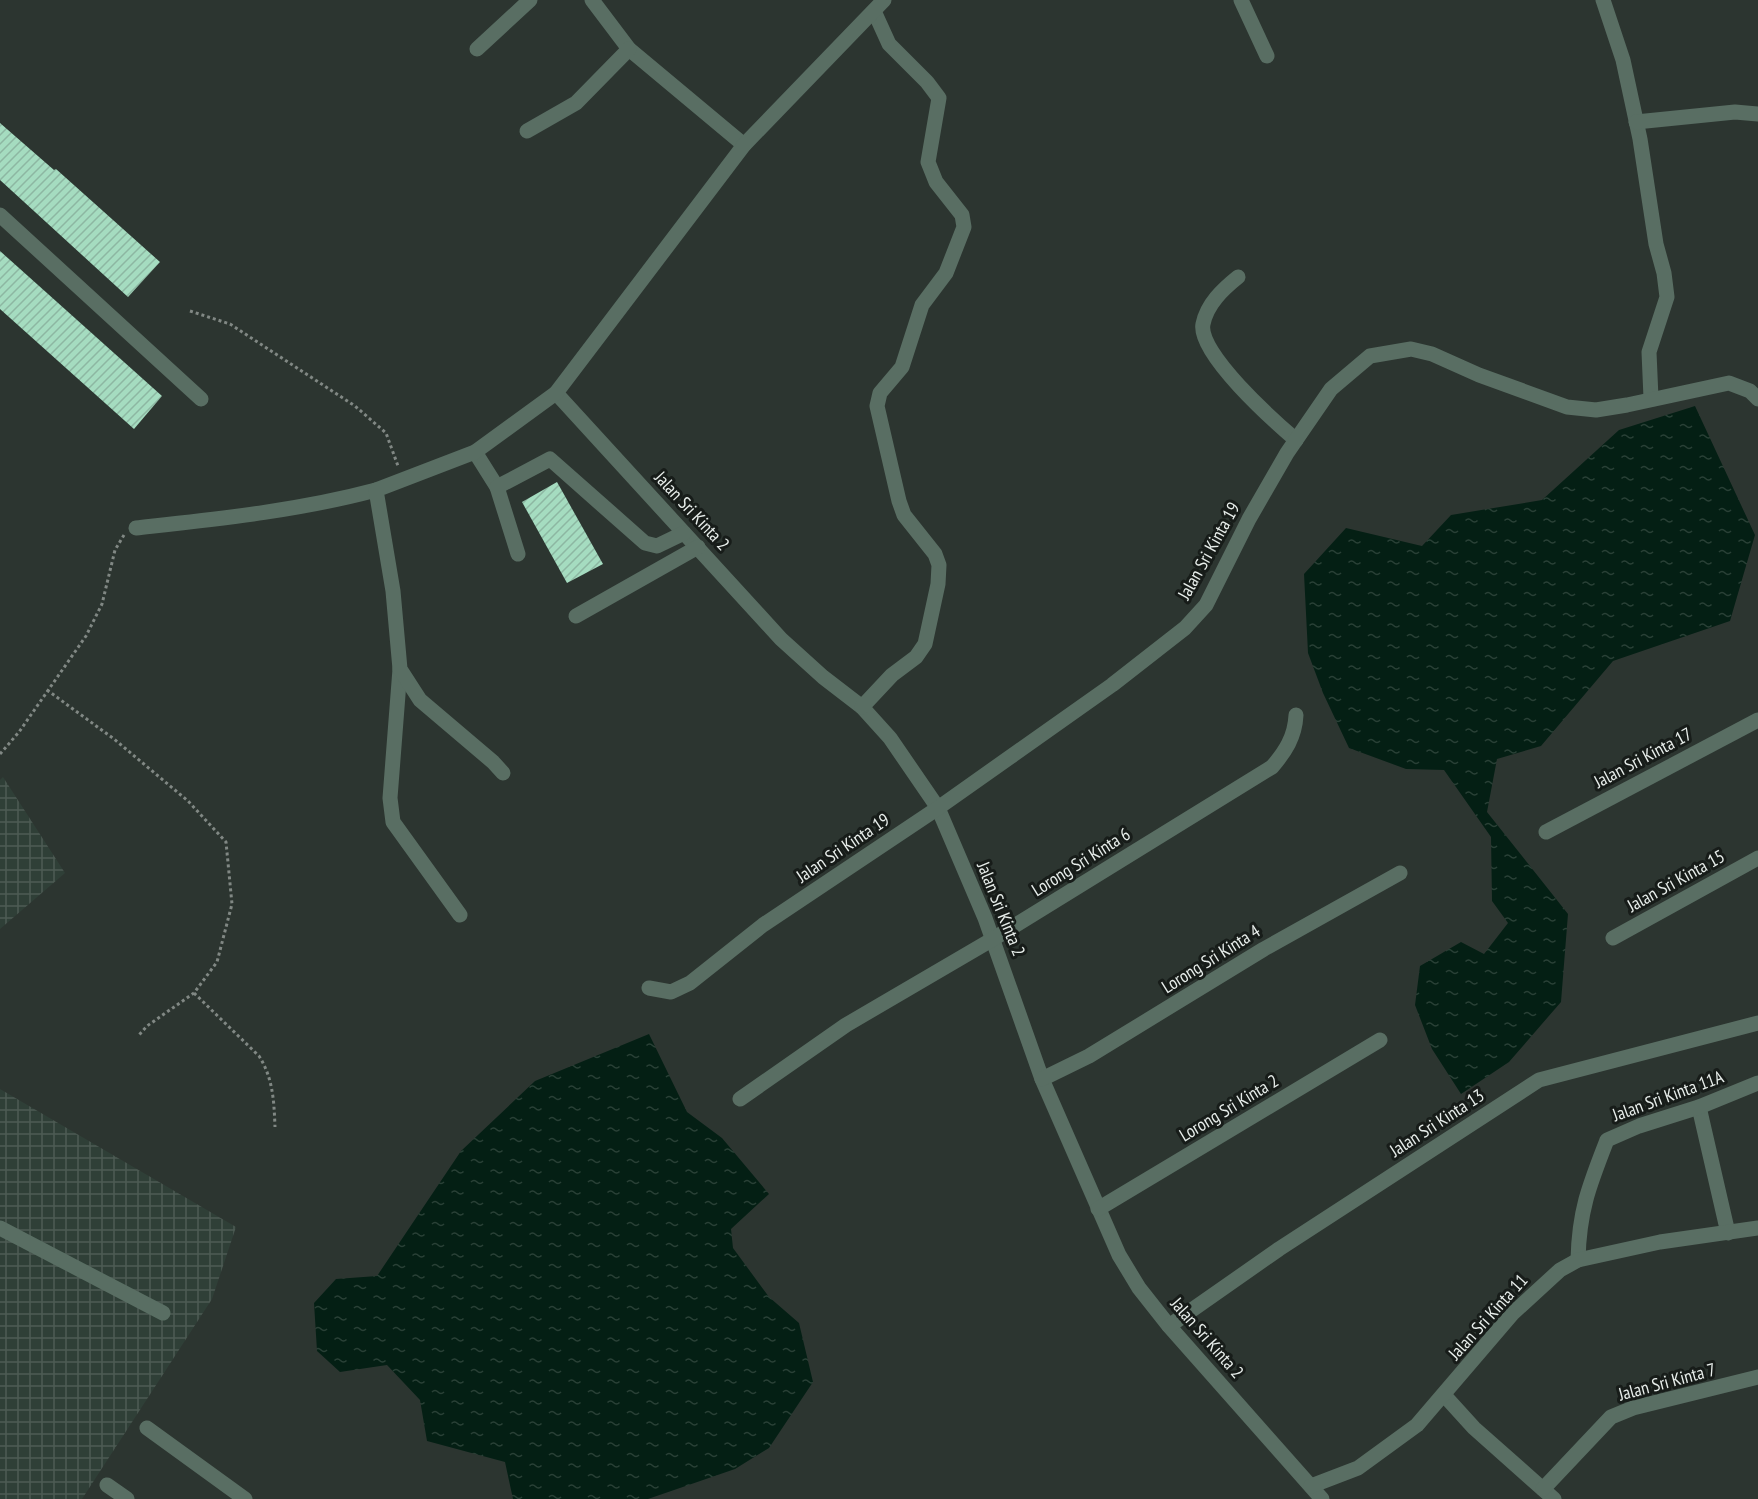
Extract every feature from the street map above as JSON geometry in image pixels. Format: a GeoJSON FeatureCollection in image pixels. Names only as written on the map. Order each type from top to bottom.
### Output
{"type":"FeatureCollection","features":[{"type":"Feature","properties":{"kind":"street"},"geometry":{"type":"LineString","coordinates":[[477,49],[530,0]]}},
{"type":"Feature","properties":{"kind":"street"},"geometry":{"type":"LineString","coordinates":[[592,0],[629,49],[744,146]]}},
{"type":"Feature","properties":{"kind":"street"},"geometry":{"type":"LineString","coordinates":[[1241,0],[1267,56]]}},
{"type":"Feature","properties":{"kind":"street"},"geometry":{"type":"LineString","coordinates":[[1603,0],[1623,60],[1667,297],[1650,352],[1651,398]]}},
{"type":"Feature","properties":{"kind":"street"},"geometry":{"type":"LineString","coordinates":[[135,528],[213,521],[319,505],[404,481],[475,452],[556,393],[744,146],[879,5]]}},
{"type":"Feature","properties":{"kind":"street"},"geometry":{"type":"LineString","coordinates":[[862,707],[892,675],[916,657],[925,644],[933,616],[939,565],[935,554],[904,515],[890,472],[877,406],[880,393],[902,367],[922,305],[946,273],[964,227],[962,215],[936,182],[928,162],[939,98],[927,82],[889,44],[879,5]]}},
{"type":"Feature","properties":{"kind":"street"},"geometry":{"type":"LineString","coordinates":[[527,131],[576,104],[629,49]]}},
{"type":"Feature","properties":{"kind":"street"},"geometry":{"type":"LineString","coordinates":[[1636,122],[1735,112],[1758,114]]}},
{"type":"Feature","properties":{"kind":"street"},"geometry":{"type":"LineString","coordinates":[[0,215],[201,399]]}},
{"type":"Feature","properties":{"kind":"street"},"geometry":{"type":"LineString","coordinates":[[1238,277],[1222,291],[1208,311],[1202,326],[1209,346],[1227,372],[1296,440]]}},
{"type":"Feature","properties":{"kind":"street","name":"Jalan Sri Kinta 19"},"geometry":{"type":"LineString","coordinates":[[650,988],[671,992],[690,982],[763,925],[938,808],[1112,686],[1185,628],[1206,605],[1249,519],[1296,440],[1330,389],[1370,356],[1411,349],[1432,354],[1479,375],[1568,407],[1596,410],[1729,383],[1750,391],[1758,399]]}},
{"type":"Feature","properties":{"kind":"street","name":"Jalan Sri Kinta 2"},"geometry":{"type":"LineString","coordinates":[[556,393],[782,639],[823,677],[862,707],[890,738],[938,808],[993,939],[1042,1079],[1119,1255],[1139,1288],[1169,1326],[1322,1499]]}},
{"type":"Feature","properties":{"kind":"street"},"geometry":{"type":"LineString","coordinates":[[475,452],[497,488],[518,555]]}},
{"type":"Feature","properties":{"kind":"street"},"geometry":{"type":"LineString","coordinates":[[497,488],[550,459],[645,543],[657,546],[684,533]]}},
{"type":"Feature","properties":{"kind":"street"},"geometry":{"type":"LineString","coordinates":[[376,490],[393,591],[400,669],[390,798],[393,822],[460,915]]}},
{"type":"Feature","properties":{"kind":"street"},"geometry":{"type":"LineString","coordinates":[[576,616],[698,546]]}},
{"type":"Feature","properties":{"kind":"street"},"geometry":{"type":"LineString","coordinates":[[400,669],[420,700],[503,773]]}},
{"type":"Feature","properties":{"kind":"street","name":"Lorong Sri Kinta 6"},"geometry":{"type":"LineString","coordinates":[[740,1099],[846,1025],[993,939],[1272,767],[1285,752],[1296,728],[1296,716]]}},
{"type":"Feature","properties":{"kind":"street","name":"Jalan Sri Kinta 17"},"geometry":{"type":"LineString","coordinates":[[1546,831],[1758,720]]}},
{"type":"Feature","properties":{"kind":"street","name":"Jalan Sri Kinta 15"},"geometry":{"type":"LineString","coordinates":[[1613,938],[1758,858]]}},
{"type":"Feature","properties":{"kind":"street","name":"Lorong Sri Kinta 4"},"geometry":{"type":"LineString","coordinates":[[1042,1079],[1089,1056],[1264,949],[1401,873]]}},
{"type":"Feature","properties":{"kind":"street","name":"Jalan Sri Kinta 13"},"geometry":{"type":"LineString","coordinates":[[1169,1326],[1279,1249],[1539,1080],[1758,1023]]}},
{"type":"Feature","properties":{"kind":"street","name":"Lorong Sri Kinta 2"},"geometry":{"type":"LineString","coordinates":[[1098,1209],[1380,1040]]}},
{"type":"Feature","properties":{"kind":"street","name":"Jalan Sri Kinta 11A"},"geometry":{"type":"LineString","coordinates":[[1578,1260],[1579,1224],[1586,1192],[1597,1172],[1606,1140],[1638,1126],[1700,1107],[1758,1083]]}},
{"type":"Feature","properties":{"kind":"street"},"geometry":{"type":"LineString","coordinates":[[1700,1107],[1728,1233]]}},
{"type":"Feature","properties":{"kind":"street"},"geometry":{"type":"LineString","coordinates":[[0,1228],[163,1313]]}},
{"type":"Feature","properties":{"kind":"street","name":"Jalan Sri Kinta 11"},"geometry":{"type":"LineString","coordinates":[[1311,1486],[1358,1468],[1417,1425],[1512,1314],[1560,1270],[1578,1260],[1660,1242],[1758,1228]]}},
{"type":"Feature","properties":{"kind":"street","name":"Jalan Sri Kinta 7"},"geometry":{"type":"LineString","coordinates":[[1549,1494],[1611,1417],[1633,1407],[1758,1377]]}},
{"type":"Feature","properties":{"kind":"street"},"geometry":{"type":"LineString","coordinates":[[1444,1395],[1474,1428],[1549,1494]]}},
{"type":"Feature","properties":{"kind":"street"},"geometry":{"type":"LineString","coordinates":[[147,1428],[245,1499]]}},
{"type":"Feature","properties":{"kind":"street"},"geometry":{"type":"LineString","coordinates":[[107,1485],[127,1499]]}},
{"type":"Feature","properties":{"kind":"path"},"geometry":{"type":"LineString","coordinates":[[190,311],[230,324],[355,406],[386,434],[404,481]]}},
{"type":"Feature","properties":{"kind":"path"},"geometry":{"type":"LineString","coordinates":[[0,754],[19,732],[86,636],[102,604],[115,550],[124,536],[135,528]]}},
{"type":"Feature","properties":{"kind":"path"},"geometry":{"type":"LineString","coordinates":[[47,690],[114,739],[188,801],[226,842],[232,904],[217,962],[194,993],[147,1026],[139,1035]]}},
{"type":"Feature","properties":{"kind":"path"},"geometry":{"type":"LineString","coordinates":[[194,993],[260,1056],[267,1067],[273,1089],[275,1126]]}},
{"type":"Feature","properties":{"kind":"shaded area"},"geometry":{"type":"Polygon","coordinates":[[[3,777],[65,873],[0,929],[0,780],[3,777]]]}},
{"type":"Feature","properties":{"kind":"shaded area"},"geometry":{"type":"Polygon","coordinates":[[[0,1089],[236,1227],[212,1299],[82,1499],[0,1499],[0,1089]]]}},
{"type":"Feature","properties":{"kind":"water"},"geometry":{"type":"Polygon","coordinates":[[[1695,406],[1755,535],[1730,621],[1613,661],[1541,746],[1497,759],[1487,812],[1568,914],[1561,1002],[1509,1062],[1461,1094],[1432,1049],[1415,1005],[1420,966],[1461,942],[1484,954],[1508,923],[1492,901],[1491,837],[1444,770],[1406,769],[1349,748],[1323,693],[1308,653],[1304,574],[1346,528],[1422,546],[1451,515],[1542,500],[1619,430],[1695,406]]]}},
{"type":"Feature","properties":{"kind":"water"},"geometry":{"type":"Polygon","coordinates":[[[649,1034],[687,1112],[722,1138],[769,1194],[731,1229],[733,1248],[769,1297],[799,1323],[813,1382],[769,1448],[735,1469],[648,1499],[513,1499],[505,1462],[427,1441],[420,1400],[387,1365],[340,1372],[317,1351],[314,1303],[336,1279],[377,1276],[461,1151],[535,1081],[649,1034]]]}},
{"type":"Feature","properties":{"kind":"building"},"geometry":{"type":"Polygon","coordinates":[[[0,123],[54,170],[56,169],[160,262],[128,297],[0,180],[0,123]]]}},
{"type":"Feature","properties":{"kind":"building"},"geometry":{"type":"Polygon","coordinates":[[[0,251],[162,396],[134,429],[0,309],[0,251]]]}},
{"type":"Feature","properties":{"kind":"building"},"geometry":{"type":"Polygon","coordinates":[[[557,482],[603,564],[567,583],[522,502],[557,482]]]}}]}
